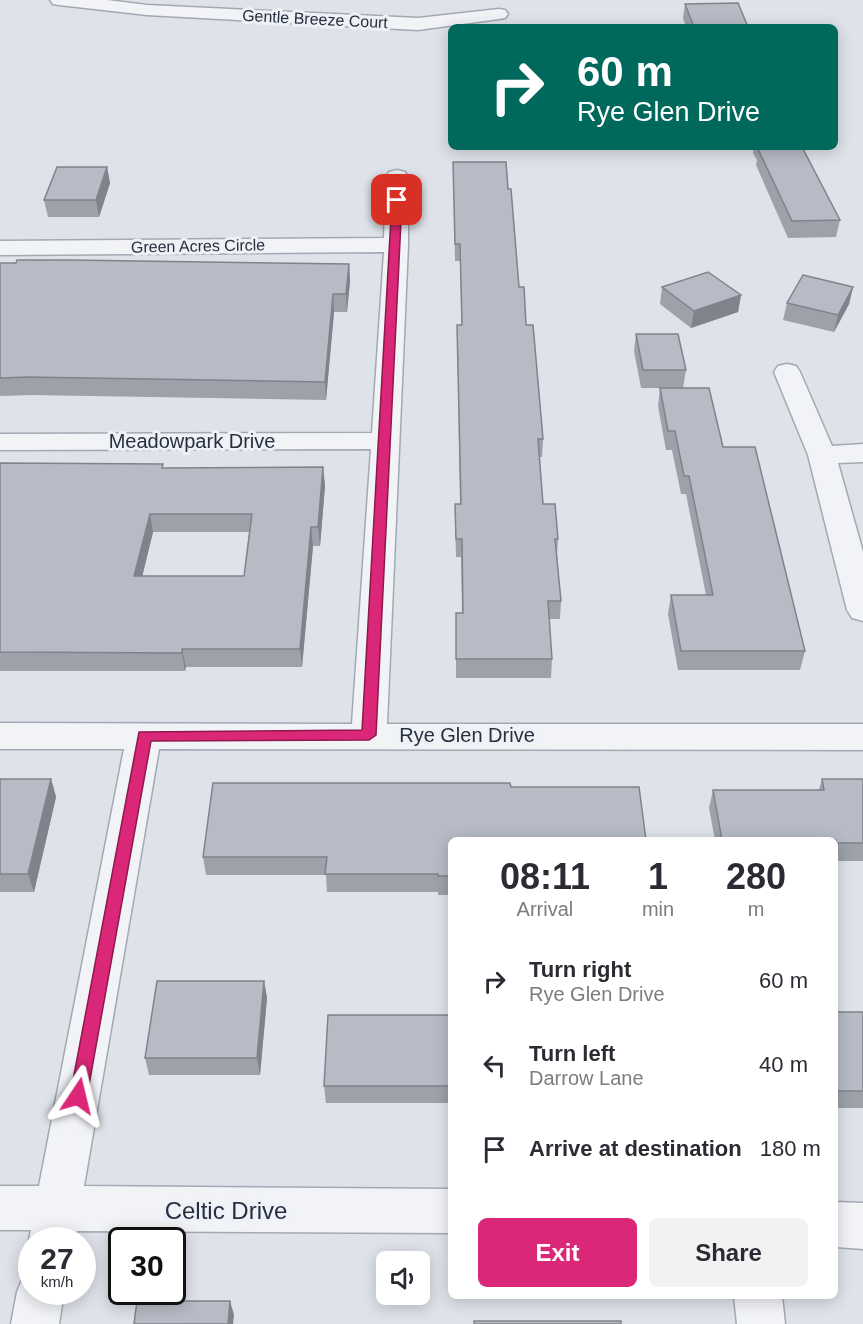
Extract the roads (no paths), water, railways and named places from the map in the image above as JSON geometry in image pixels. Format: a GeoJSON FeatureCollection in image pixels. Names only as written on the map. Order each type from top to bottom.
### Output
{"type":"FeatureCollection","features":[{"type":"Feature","properties":{"kind":"street","name":"Gentle Breeze Court"},"geometry":{"type":"LineString","coordinates":[[59,0],[147,10],[418,24],[499,14]]}},
{"type":"Feature","properties":{"kind":"street"},"geometry":{"type":"LineString","coordinates":[[369,735],[398,177]]}},
{"type":"Feature","properties":{"kind":"street","name":"Green Acres Circle"},"geometry":{"type":"LineString","coordinates":[[0,248],[396,244]]}},
{"type":"Feature","properties":{"kind":"street"},"geometry":{"type":"LineString","coordinates":[[787,372],[822,455],[863,610]]}},
{"type":"Feature","properties":{"kind":"street","name":"Meadowpark Drive"},"geometry":{"type":"LineString","coordinates":[[0,441],[385,441]]}},
{"type":"Feature","properties":{"kind":"street"},"geometry":{"type":"LineString","coordinates":[[822,455],[863,453]]}},
{"type":"Feature","properties":{"kind":"street"},"geometry":{"type":"LineString","coordinates":[[55,1225],[144,735]]}},
{"type":"Feature","properties":{"kind":"street","name":"Rye Glen Drive"},"geometry":{"type":"LineString","coordinates":[[0,736],[863,737]]}},
{"type":"Feature","properties":{"kind":"street","name":"Celtic Drive"},"geometry":{"type":"LineString","coordinates":[[0,1208],[55,1225],[448,1211]]}},
{"type":"Feature","properties":{"kind":"street"},"geometry":{"type":"LineString","coordinates":[[838,1225],[863,1226]]}},
{"type":"Feature","properties":{"kind":"street"},"geometry":{"type":"LineString","coordinates":[[758,1299],[761,1324]]}},
{"type":"Feature","properties":{"kind":"street"},"geometry":{"type":"LineString","coordinates":[[35,1324],[39,1305]]}}]}
